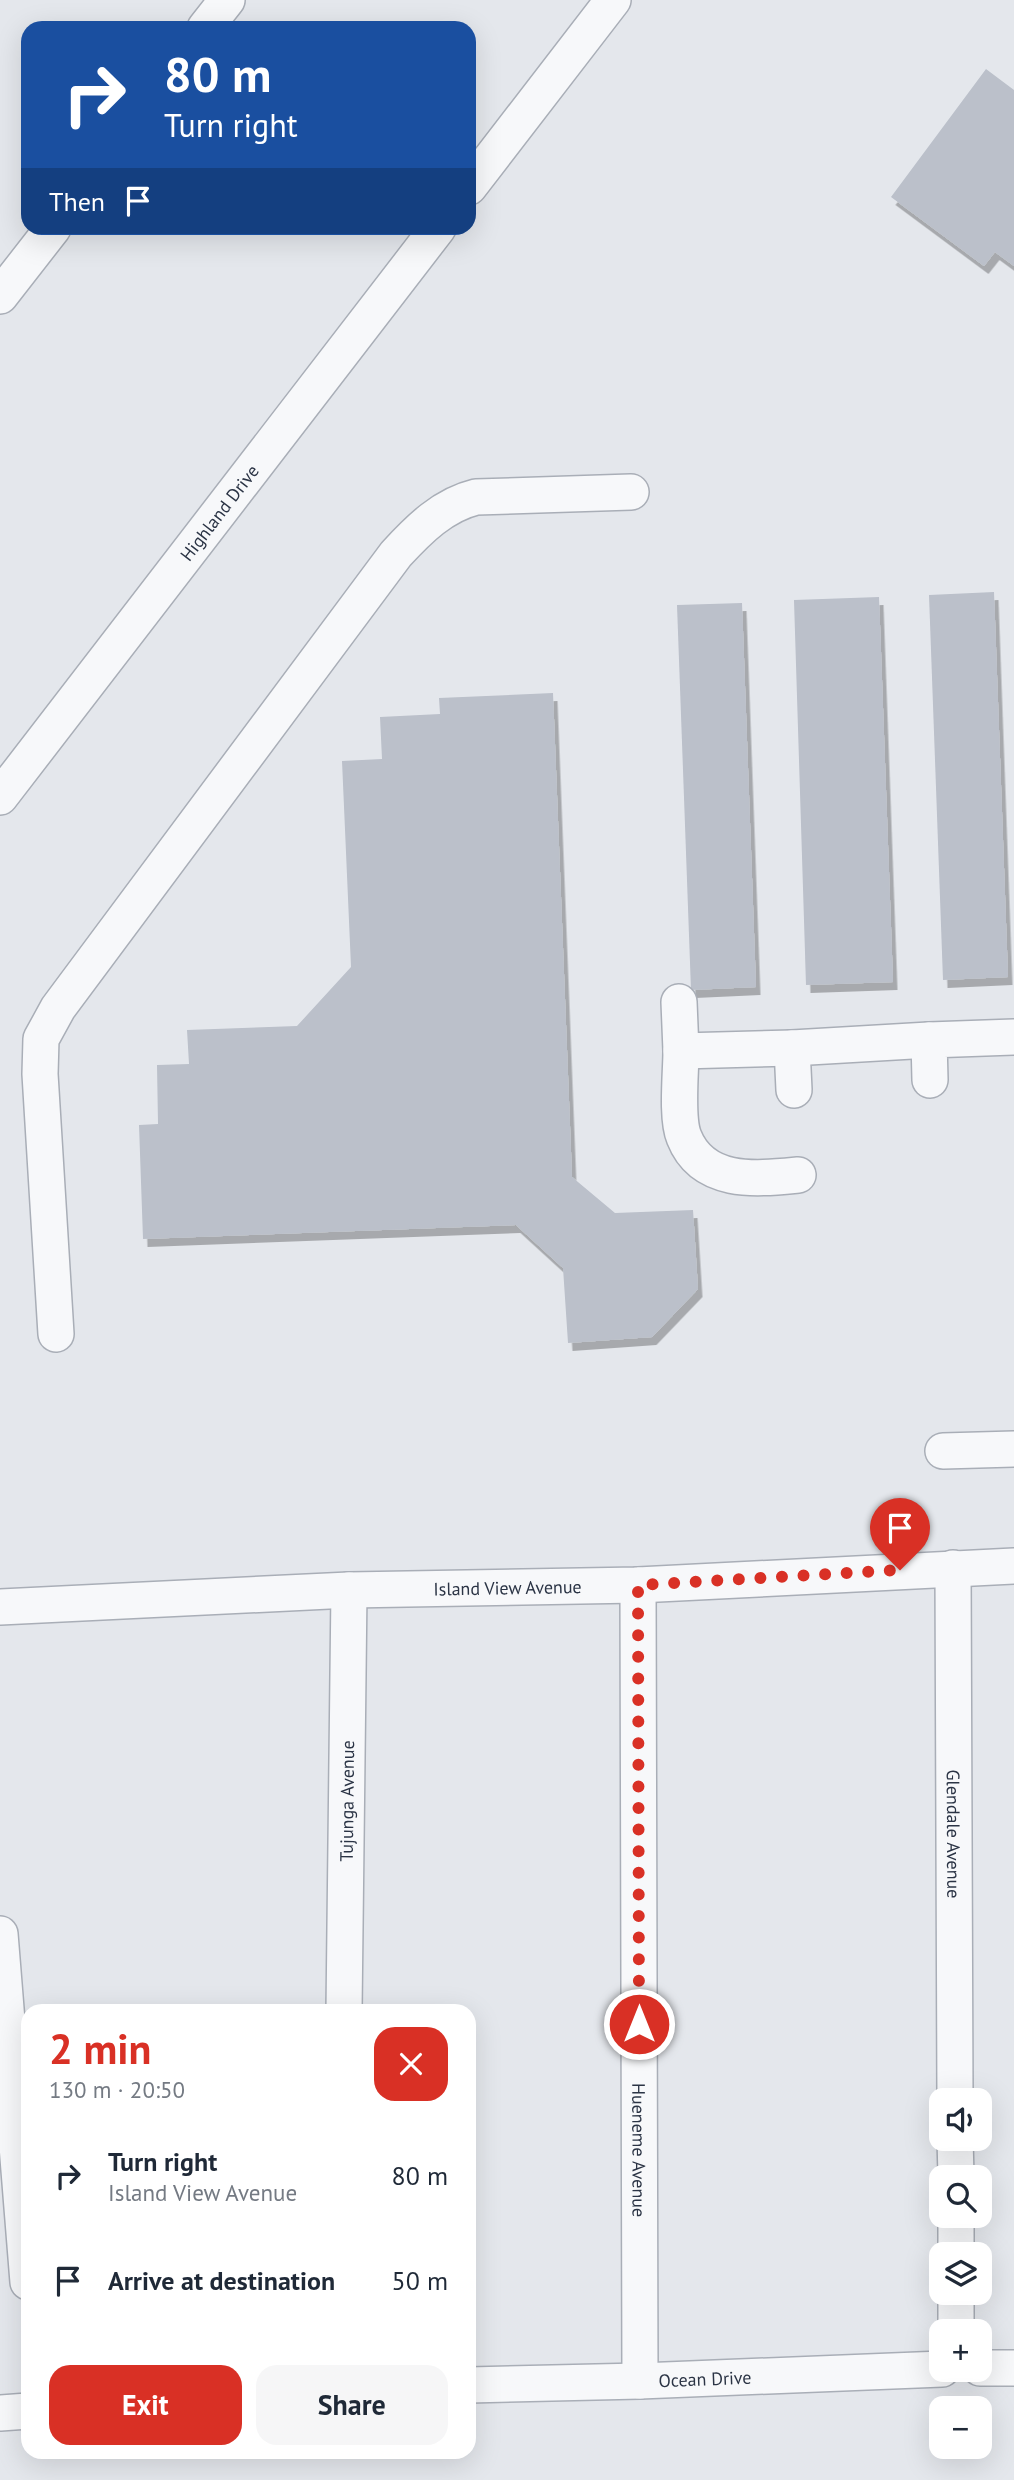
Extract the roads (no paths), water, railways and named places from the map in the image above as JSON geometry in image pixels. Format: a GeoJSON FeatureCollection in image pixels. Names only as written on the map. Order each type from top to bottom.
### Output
{"type":"FeatureCollection","features":[{"type":"Feature","properties":{"kind":"street"},"geometry":{"type":"LineString","coordinates":[[210,21],[227,0]]}},
{"type":"Feature","properties":{"kind":"street"},"geometry":{"type":"LineString","coordinates":[[476,178],[613,0]]}},
{"type":"Feature","properties":{"kind":"street"},"geometry":{"type":"LineString","coordinates":[[0,296],[48,235]]}},
{"type":"Feature","properties":{"kind":"street","name":"Highland Drive"},"geometry":{"type":"LineString","coordinates":[[0,797],[433,235]]}},
{"type":"Feature","properties":{"kind":"street"},"geometry":{"type":"LineString","coordinates":[[56,1334],[40,1074],[41,1039],[58,1008],[396,554],[416,532],[457,502],[476,498],[631,492]]}},
{"type":"Feature","properties":{"kind":"street"},"geometry":{"type":"LineString","coordinates":[[679,1002],[680,1118],[683,1137],[695,1155],[725,1176],[762,1178],[798,1175]]}},
{"type":"Feature","properties":{"kind":"street"},"geometry":{"type":"LineString","coordinates":[[681,1051],[1014,1037]]}},
{"type":"Feature","properties":{"kind":"street"},"geometry":{"type":"LineString","coordinates":[[929,1040],[930,1080]]}},
{"type":"Feature","properties":{"kind":"street"},"geometry":{"type":"LineString","coordinates":[[792,1048],[794,1090]]}},
{"type":"Feature","properties":{"kind":"street"},"geometry":{"type":"LineString","coordinates":[[943,1451],[1014,1449]]}},
{"type":"Feature","properties":{"kind":"street","name":"Island View Avenue"},"geometry":{"type":"LineString","coordinates":[[0,1607],[349,1590],[638,1585],[1014,1566]]}},
{"type":"Feature","properties":{"kind":"street","name":"Glendale Avenue"},"geometry":{"type":"LineString","coordinates":[[953,1568],[955,2088]]}},
{"type":"Feature","properties":{"kind":"street","name":"Hueneme Avenue"},"geometry":{"type":"LineString","coordinates":[[638,1585],[640,2381]]}},
{"type":"Feature","properties":{"kind":"street","name":"Tujunga Avenue"},"geometry":{"type":"LineString","coordinates":[[344,2004],[349,1590]]}},
{"type":"Feature","properties":{"kind":"street"},"geometry":{"type":"LineString","coordinates":[[0,1934],[21,2196]]}},
{"type":"Feature","properties":{"kind":"street"},"geometry":{"type":"LineString","coordinates":[[992,2368],[1014,2368]]}},
{"type":"Feature","properties":{"kind":"street","name":"Ocean Drive"},"geometry":{"type":"LineString","coordinates":[[476,2385],[929,2370]]}},
{"type":"Feature","properties":{"kind":"street"},"geometry":{"type":"LineString","coordinates":[[0,2413],[21,2412]]}}]}
